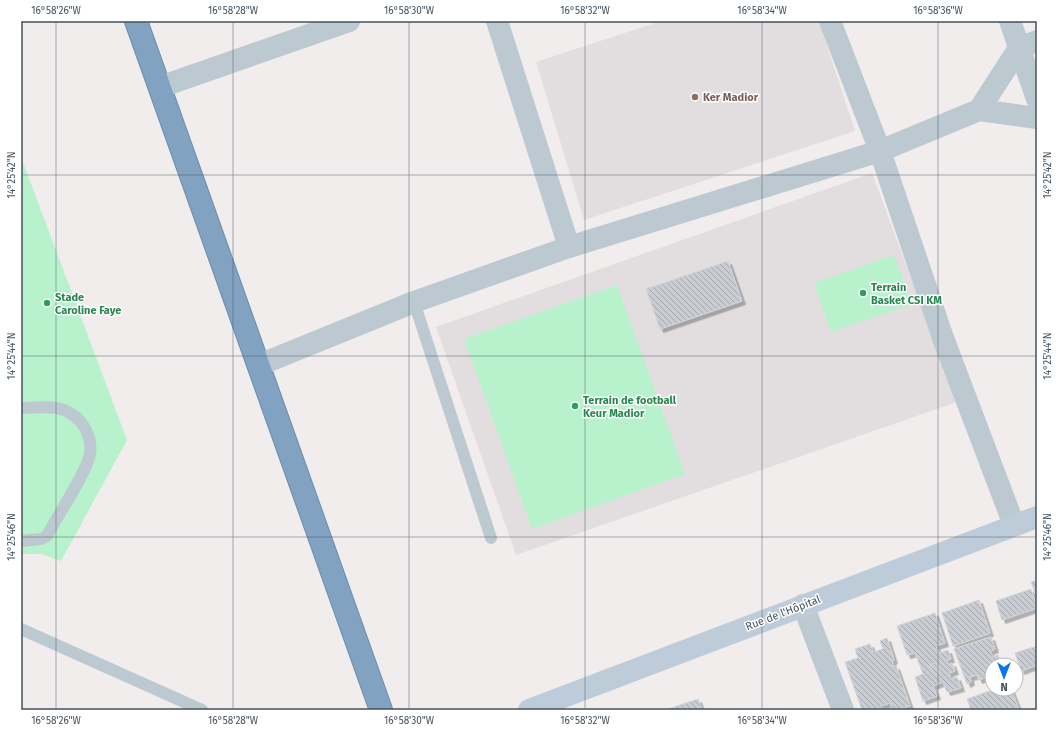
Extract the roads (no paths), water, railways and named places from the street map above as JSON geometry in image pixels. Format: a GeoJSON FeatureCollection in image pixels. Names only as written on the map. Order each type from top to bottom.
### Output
{"type":"FeatureCollection","features":[{"type":"Feature","properties":{"kind":"highway"},"geometry":{"type":"LineString","coordinates":[[136,21],[380,710]]}},
{"type":"Feature","properties":{"kind":"main road","name":"Rue de l'Hôpital"},"geometry":{"type":"LineString","coordinates":[[529,710],[1037,517]]}},
{"type":"Feature","properties":{"kind":"street"},"geometry":{"type":"LineString","coordinates":[[160,87],[349,21]]}},
{"type":"Feature","properties":{"kind":"street"},"geometry":{"type":"LineString","coordinates":[[497,21],[568,247]]}},
{"type":"Feature","properties":{"kind":"street"},"geometry":{"type":"LineString","coordinates":[[830,21],[880,151],[943,338],[1014,525]]}},
{"type":"Feature","properties":{"kind":"street"},"geometry":{"type":"LineString","coordinates":[[1010,21],[1028,44],[1037,98]]}},
{"type":"Feature","properties":{"kind":"street"},"geometry":{"type":"LineString","coordinates":[[979,110],[1028,44]]}},
{"type":"Feature","properties":{"kind":"street"},"geometry":{"type":"LineString","coordinates":[[259,365],[414,302],[568,247],[880,151],[979,110],[1037,118]]}},
{"type":"Feature","properties":{"kind":"street"},"geometry":{"type":"LineString","coordinates":[[803,605],[843,710]]}},
{"type":"Feature","properties":{"kind":"lane"},"geometry":{"type":"LineString","coordinates":[[414,302],[491,538]]}},
{"type":"Feature","properties":{"kind":"lane"},"geometry":{"type":"LineString","coordinates":[[21,408],[51,407],[64,410],[76,416],[85,427],[90,440],[90,454],[85,467],[47,536],[41,539],[21,540]]}},
{"type":"Feature","properties":{"kind":"lane"},"geometry":{"type":"LineString","coordinates":[[21,628],[202,710]]}},
{"type":"Feature","properties":{"kind":"place","name":"Ker Madior"},"geometry":{"type":"Point","coordinates":[695,97]}},
{"type":"Feature","properties":{"kind":"place","name":"Terrain Basket CSI KM"},"geometry":{"type":"Point","coordinates":[863,293]}},
{"type":"Feature","properties":{"kind":"place","name":"Stade Caroline Faye"},"geometry":{"type":"Point","coordinates":[47,303]}},
{"type":"Feature","properties":{"kind":"place","name":"Terrain de football Keur Madior"},"geometry":{"type":"Point","coordinates":[575,406]}}]}
